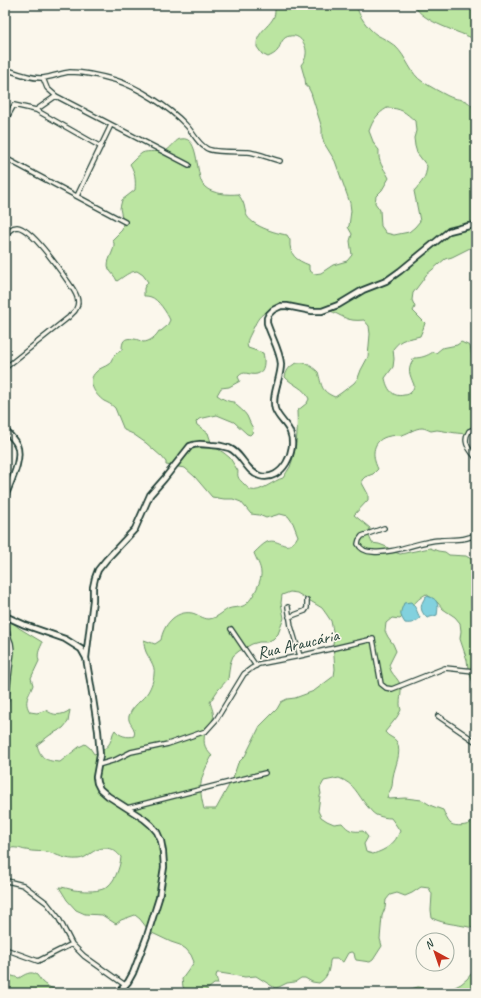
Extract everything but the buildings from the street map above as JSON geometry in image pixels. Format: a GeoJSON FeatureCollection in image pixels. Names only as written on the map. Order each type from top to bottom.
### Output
{"type":"FeatureCollection","features":[{"type":"Feature","properties":{"kind":"street"},"geometry":{"type":"LineString","coordinates":[[5,69],[43,78],[70,72],[116,80],[150,96],[166,108],[186,124],[201,144],[207,149],[250,152],[280,161]]}},
{"type":"Feature","properties":{"kind":"street"},"geometry":{"type":"LineString","coordinates":[[43,78],[47,88],[56,96],[189,165]]}},
{"type":"Feature","properties":{"kind":"street"},"geometry":{"type":"LineString","coordinates":[[36,110],[56,96]]}},
{"type":"Feature","properties":{"kind":"street"},"geometry":{"type":"LineString","coordinates":[[5,121],[14,105],[36,110],[101,147]]}},
{"type":"Feature","properties":{"kind":"street"},"geometry":{"type":"LineString","coordinates":[[77,196],[111,125]]}},
{"type":"Feature","properties":{"kind":"street"},"geometry":{"type":"LineString","coordinates":[[5,158],[125,222]]}},
{"type":"Feature","properties":{"kind":"street"},"geometry":{"type":"LineString","coordinates":[[86,658],[93,600],[93,587],[98,570],[135,529],[150,495],[190,446],[194,444],[201,444],[229,448],[240,456],[255,474],[261,476],[275,475],[284,468],[290,455],[292,443],[290,432],[275,408],[275,395],[281,364],[280,357],[267,324],[269,314],[281,306],[312,311],[322,311],[338,305],[363,290],[386,281],[449,231],[476,225]]}},
{"type":"Feature","properties":{"kind":"street"},"geometry":{"type":"LineString","coordinates":[[5,236],[11,229],[18,227],[22,228],[33,237],[76,293],[78,301],[76,309],[69,317],[5,368]]}},
{"type":"Feature","properties":{"kind":"street"},"geometry":{"type":"LineString","coordinates":[[476,428],[469,432],[466,439],[466,445],[476,458]]}},
{"type":"Feature","properties":{"kind":"street"},"geometry":{"type":"LineString","coordinates":[[5,430],[17,445],[19,453],[18,463],[5,497]]}},
{"type":"Feature","properties":{"kind":"street"},"geometry":{"type":"LineString","coordinates":[[384,528],[364,535],[360,538],[358,544],[360,548],[366,551],[380,552],[430,541],[463,539],[472,537],[476,534]]}},
{"type":"Feature","properties":{"kind":"street"},"geometry":{"type":"LineString","coordinates":[[289,617],[305,611],[308,608],[307,600]]}},
{"type":"Feature","properties":{"kind":"street"},"geometry":{"type":"LineString","coordinates":[[288,607],[291,626],[300,656]]}},
{"type":"Feature","properties":{"kind":"street"},"geometry":{"type":"LineString","coordinates":[[5,616],[25,625],[65,639],[81,648],[86,658],[92,686],[98,731],[100,755],[96,777],[97,783],[100,789],[108,796],[151,825],[157,832],[161,841],[164,867],[159,898],[133,973],[118,993]]}},
{"type":"Feature","properties":{"kind":"street"},"geometry":{"type":"LineString","coordinates":[[5,620],[12,651],[5,711]]}},
{"type":"Feature","properties":{"kind":"street"},"geometry":{"type":"LineString","coordinates":[[231,629],[256,666]]}},
{"type":"Feature","properties":{"kind":"street","name":"Rua Araucária"},"geometry":{"type":"LineString","coordinates":[[98,765],[115,760],[131,752],[168,744],[206,731],[216,720],[244,674],[259,664],[373,639],[381,684],[386,688],[392,689],[445,668],[474,671],[476,669]]}},
{"type":"Feature","properties":{"kind":"street"},"geometry":{"type":"LineString","coordinates":[[438,716],[476,742]]}},
{"type":"Feature","properties":{"kind":"street"},"geometry":{"type":"LineString","coordinates":[[126,808],[265,773]]}},
{"type":"Feature","properties":{"kind":"street"},"geometry":{"type":"LineString","coordinates":[[5,883],[7,881],[23,885],[47,903],[58,917],[72,944],[84,956],[125,985]]}},
{"type":"Feature","properties":{"kind":"street"},"geometry":{"type":"LineString","coordinates":[[5,949],[38,961],[72,944]]}},
{"type":"Feature","properties":{"kind":"green space"},"geometry":{"type":"Polygon","coordinates":[[[274,5],[356,5],[361,17],[367,25],[373,32],[399,50],[419,79],[448,96],[467,101],[476,112],[476,245],[445,259],[426,275],[413,293],[412,300],[415,307],[413,311],[425,323],[420,336],[399,342],[393,349],[393,367],[385,378],[389,389],[393,394],[400,396],[407,395],[411,392],[414,386],[410,366],[414,358],[419,358],[433,352],[436,353],[442,348],[457,345],[461,342],[470,346],[473,362],[476,366],[476,431],[463,434],[437,430],[431,431],[424,428],[419,428],[402,435],[390,436],[380,440],[376,444],[374,453],[374,458],[378,469],[373,474],[362,480],[368,494],[368,500],[354,515],[370,528],[369,536],[372,543],[387,547],[392,551],[400,554],[430,548],[445,552],[449,555],[466,556],[476,562],[476,688],[468,668],[460,639],[460,623],[455,617],[426,594],[415,602],[400,619],[392,618],[386,623],[385,631],[396,651],[389,665],[391,671],[400,684],[401,710],[385,732],[397,742],[399,751],[392,786],[387,798],[422,800],[443,810],[450,823],[456,826],[465,825],[472,822],[476,813],[476,929],[442,922],[432,918],[432,894],[429,888],[421,887],[405,896],[397,893],[390,895],[386,900],[382,916],[380,939],[382,946],[370,962],[356,960],[354,953],[351,952],[348,953],[343,962],[337,959],[331,959],[328,974],[319,983],[301,978],[295,982],[287,983],[275,988],[256,976],[245,977],[217,973],[216,976],[218,984],[214,984],[203,993],[188,993],[183,987],[182,979],[194,962],[186,949],[150,932],[135,915],[121,920],[116,924],[102,915],[85,914],[76,910],[67,900],[59,887],[88,891],[100,890],[107,887],[118,871],[121,857],[115,851],[104,848],[95,850],[83,858],[74,859],[48,852],[5,848],[5,616],[19,628],[42,642],[38,654],[39,661],[31,678],[33,685],[28,695],[27,705],[30,712],[37,713],[46,710],[58,714],[70,710],[68,722],[63,728],[50,735],[37,745],[40,753],[48,760],[60,762],[85,744],[94,754],[107,747],[115,730],[124,736],[134,736],[134,730],[129,721],[130,712],[148,692],[154,676],[154,667],[144,647],[144,640],[155,644],[161,640],[164,629],[171,620],[180,614],[192,613],[209,619],[228,609],[241,607],[246,604],[255,591],[261,577],[260,568],[254,553],[267,542],[272,541],[283,545],[290,545],[298,536],[293,523],[288,516],[280,514],[266,518],[251,514],[241,502],[233,499],[212,497],[185,468],[166,465],[166,462],[162,457],[146,443],[124,430],[115,408],[104,401],[95,392],[92,384],[93,376],[96,372],[109,364],[115,355],[122,350],[124,340],[136,339],[143,342],[148,341],[167,326],[170,320],[165,310],[154,298],[144,296],[144,288],[148,282],[143,275],[137,271],[131,272],[117,281],[108,266],[114,246],[112,240],[122,230],[123,223],[120,208],[122,200],[135,190],[135,177],[130,164],[142,153],[167,150],[179,139],[187,140],[192,144],[199,175],[205,187],[216,193],[238,194],[243,202],[246,214],[249,218],[264,228],[276,233],[287,235],[290,240],[291,250],[294,256],[300,261],[309,265],[309,270],[314,274],[321,273],[333,265],[347,261],[352,255],[350,241],[352,234],[348,227],[351,211],[350,203],[335,161],[324,143],[322,128],[311,93],[308,87],[306,87],[301,65],[306,56],[304,44],[300,38],[294,36],[287,37],[282,41],[278,50],[268,57],[262,54],[257,47],[258,38],[273,19],[275,10],[274,5]],[[387,108],[372,124],[369,131],[374,144],[379,150],[381,165],[389,178],[382,190],[376,196],[375,203],[380,210],[381,226],[386,233],[394,235],[409,232],[420,221],[414,191],[423,180],[426,174],[427,166],[417,153],[415,146],[415,121],[405,113],[392,108],[387,108]],[[298,309],[270,311],[263,314],[257,320],[248,339],[248,348],[263,353],[264,362],[262,371],[257,374],[242,373],[238,377],[240,381],[229,387],[221,388],[217,395],[226,400],[235,402],[235,404],[247,416],[253,428],[252,433],[250,435],[247,434],[234,422],[217,415],[199,419],[196,422],[197,425],[208,433],[213,446],[230,458],[238,471],[239,478],[251,490],[259,490],[283,478],[290,467],[296,439],[297,411],[307,403],[309,399],[305,392],[285,377],[290,367],[296,363],[307,364],[318,372],[324,390],[335,397],[354,383],[368,357],[370,334],[369,326],[364,320],[345,318],[328,310],[319,314],[298,309]],[[290,592],[282,595],[281,603],[284,618],[278,634],[267,642],[252,644],[233,656],[230,664],[228,679],[210,702],[214,716],[209,725],[205,728],[204,741],[205,746],[212,756],[201,782],[201,794],[204,809],[216,809],[233,778],[238,763],[245,756],[260,726],[277,709],[281,702],[314,691],[334,676],[334,636],[331,621],[322,608],[297,593],[290,592]],[[339,778],[324,781],[320,788],[321,794],[318,811],[321,817],[334,824],[342,823],[351,830],[363,831],[368,837],[364,844],[366,852],[373,854],[382,851],[396,840],[400,831],[391,818],[382,817],[373,813],[349,783],[339,778]]]}},
{"type":"Feature","properties":{"kind":"green space"},"geometry":{"type":"Polygon","coordinates":[[[414,5],[476,5],[476,40],[433,22],[425,17],[414,5]]]}},
{"type":"Feature","properties":{"kind":"green space"},"geometry":{"type":"Polygon","coordinates":[[[476,965],[476,993],[391,993],[391,990],[403,991],[418,987],[433,989],[441,992],[449,990],[467,979],[476,965]]]}},
{"type":"Feature","properties":{"kind":"green space"},"geometry":{"type":"Polygon","coordinates":[[[5,972],[19,978],[32,973],[35,974],[47,986],[65,993],[5,993],[5,972]]]}},
{"type":"Feature","properties":{"kind":"water"},"geometry":{"type":"Polygon","coordinates":[[[426,596],[433,598],[438,605],[437,615],[427,618],[421,607],[426,596]]]}},
{"type":"Feature","properties":{"kind":"water"},"geometry":{"type":"Polygon","coordinates":[[[411,602],[420,618],[417,621],[405,623],[401,615],[402,609],[404,603],[411,602]]]}}]}
